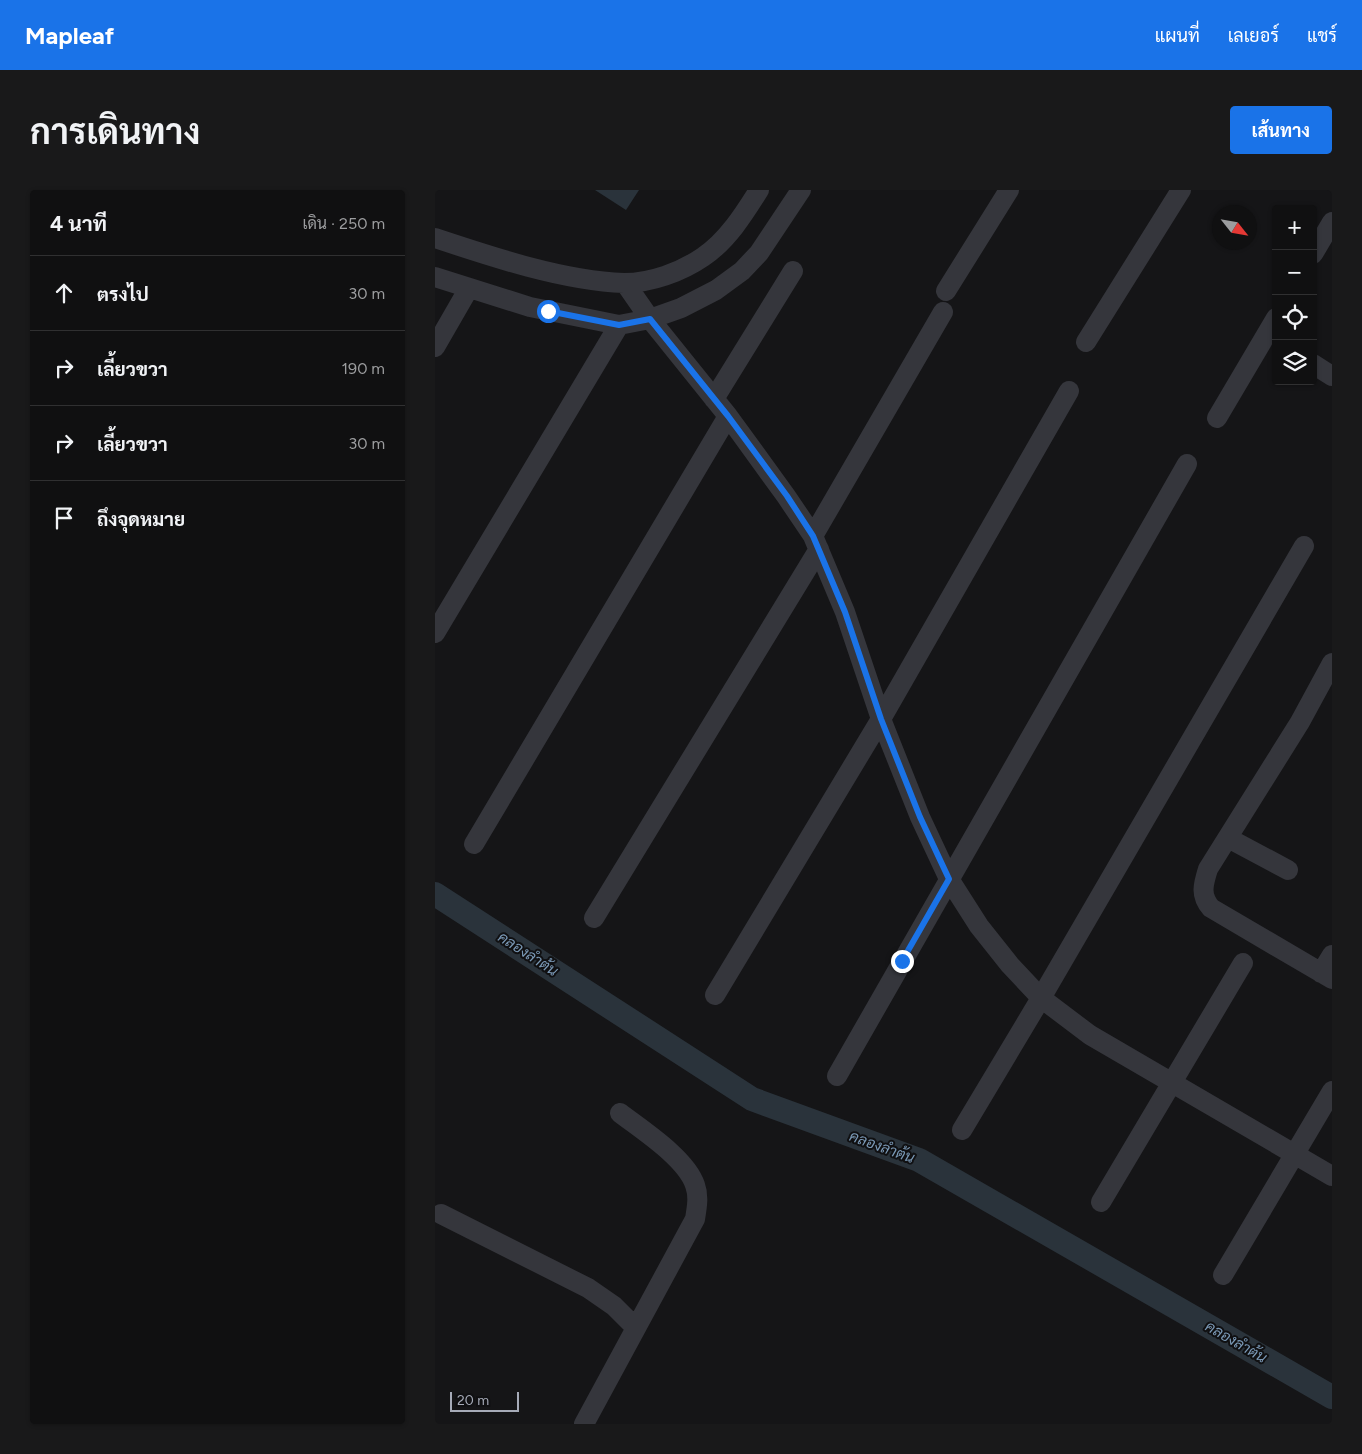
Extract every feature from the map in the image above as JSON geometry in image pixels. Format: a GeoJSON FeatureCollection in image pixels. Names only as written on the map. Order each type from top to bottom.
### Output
{"type":"FeatureCollection","features":[{"type":"Feature","properties":{"kind":"street"},"geometry":{"type":"LineString","coordinates":[[435,238],[487,255],[575,278],[625,283],[653,280],[673,274],[703,257],[725,237],[759,190]]}},
{"type":"Feature","properties":{"kind":"street"},"geometry":{"type":"LineString","coordinates":[[435,277],[530,307],[619,325],[650,319],[681,308],[716,290],[742,271],[759,253],[801,190]]}},
{"type":"Feature","properties":{"kind":"street"},"geometry":{"type":"LineString","coordinates":[[946,291],[1009,190]]}},
{"type":"Feature","properties":{"kind":"street"},"geometry":{"type":"LineString","coordinates":[[1086,342],[1181,190]]}},
{"type":"Feature","properties":{"kind":"street"},"geometry":{"type":"LineString","coordinates":[[1315,250],[1332,222]]}},
{"type":"Feature","properties":{"kind":"street"},"geometry":{"type":"LineString","coordinates":[[714,399],[793,271]]}},
{"type":"Feature","properties":{"kind":"street"},"geometry":{"type":"LineString","coordinates":[[625,283],[650,319],[728,416],[787,496],[816,543],[845,612],[881,719],[920,817],[949,879],[979,926],[1010,965],[1041,998],[1090,1035],[1332,1176]]}},
{"type":"Feature","properties":{"kind":"street"},"geometry":{"type":"LineString","coordinates":[[435,347],[469,288]]}},
{"type":"Feature","properties":{"kind":"street"},"geometry":{"type":"LineString","coordinates":[[594,918],[816,543],[943,312]]}},
{"type":"Feature","properties":{"kind":"street"},"geometry":{"type":"LineString","coordinates":[[435,633],[619,325]]}},
{"type":"Feature","properties":{"kind":"street"},"geometry":{"type":"LineString","coordinates":[[1217,418],[1271,339]]}},
{"type":"Feature","properties":{"kind":"street"},"geometry":{"type":"LineString","coordinates":[[1317,367],[1332,376]]}},
{"type":"Feature","properties":{"kind":"street"},"geometry":{"type":"LineString","coordinates":[[715,995],[881,719],[1069,391]]}},
{"type":"Feature","properties":{"kind":"street"},"geometry":{"type":"LineString","coordinates":[[474,844],[728,416]]}},
{"type":"Feature","properties":{"kind":"street"},"geometry":{"type":"LineString","coordinates":[[837,1076],[1187,464]]}},
{"type":"Feature","properties":{"kind":"street"},"geometry":{"type":"LineString","coordinates":[[961,1130],[1041,998],[1304,546]]}},
{"type":"Feature","properties":{"kind":"street"},"geometry":{"type":"LineString","coordinates":[[1332,663],[1300,722],[1208,869],[1203,887],[1203,896],[1211,908],[1327,976],[1332,955]]}},
{"type":"Feature","properties":{"kind":"street"},"geometry":{"type":"LineString","coordinates":[[1228,838],[1288,870]]}},
{"type":"Feature","properties":{"kind":"street"},"geometry":{"type":"LineString","coordinates":[[1101,1202],[1243,963]]}},
{"type":"Feature","properties":{"kind":"street"},"geometry":{"type":"LineString","coordinates":[[1223,1275],[1332,1091]]}},
{"type":"Feature","properties":{"kind":"street"},"geometry":{"type":"LineString","coordinates":[[584,1424],[695,1219],[698,1203],[695,1184],[683,1165],[663,1146],[620,1113]]}},
{"type":"Feature","properties":{"kind":"street"},"geometry":{"type":"LineString","coordinates":[[441,1214],[588,1288],[614,1306],[636,1328]]}},
{"type":"Feature","properties":{"kind":"shaded area"},"geometry":{"type":"Polygon","coordinates":[[[595,190],[639,190],[626,210],[595,190]]]}},
{"type":"Feature","properties":{"kind":"waterway","name":"คลองลำต้น"},"geometry":{"type":"LineString","coordinates":[[435,894],[752,1099],[919,1160],[1332,1397]]}},
{"type":"Feature","properties":{"kind":"route"},"geometry":{"type":"LineString","coordinates":[[548,311],[619,325],[650,319],[685,365],[728,416],[787,496],[813,536],[845,612],[881,719],[920,817],[949,879],[902,961]]}}]}
